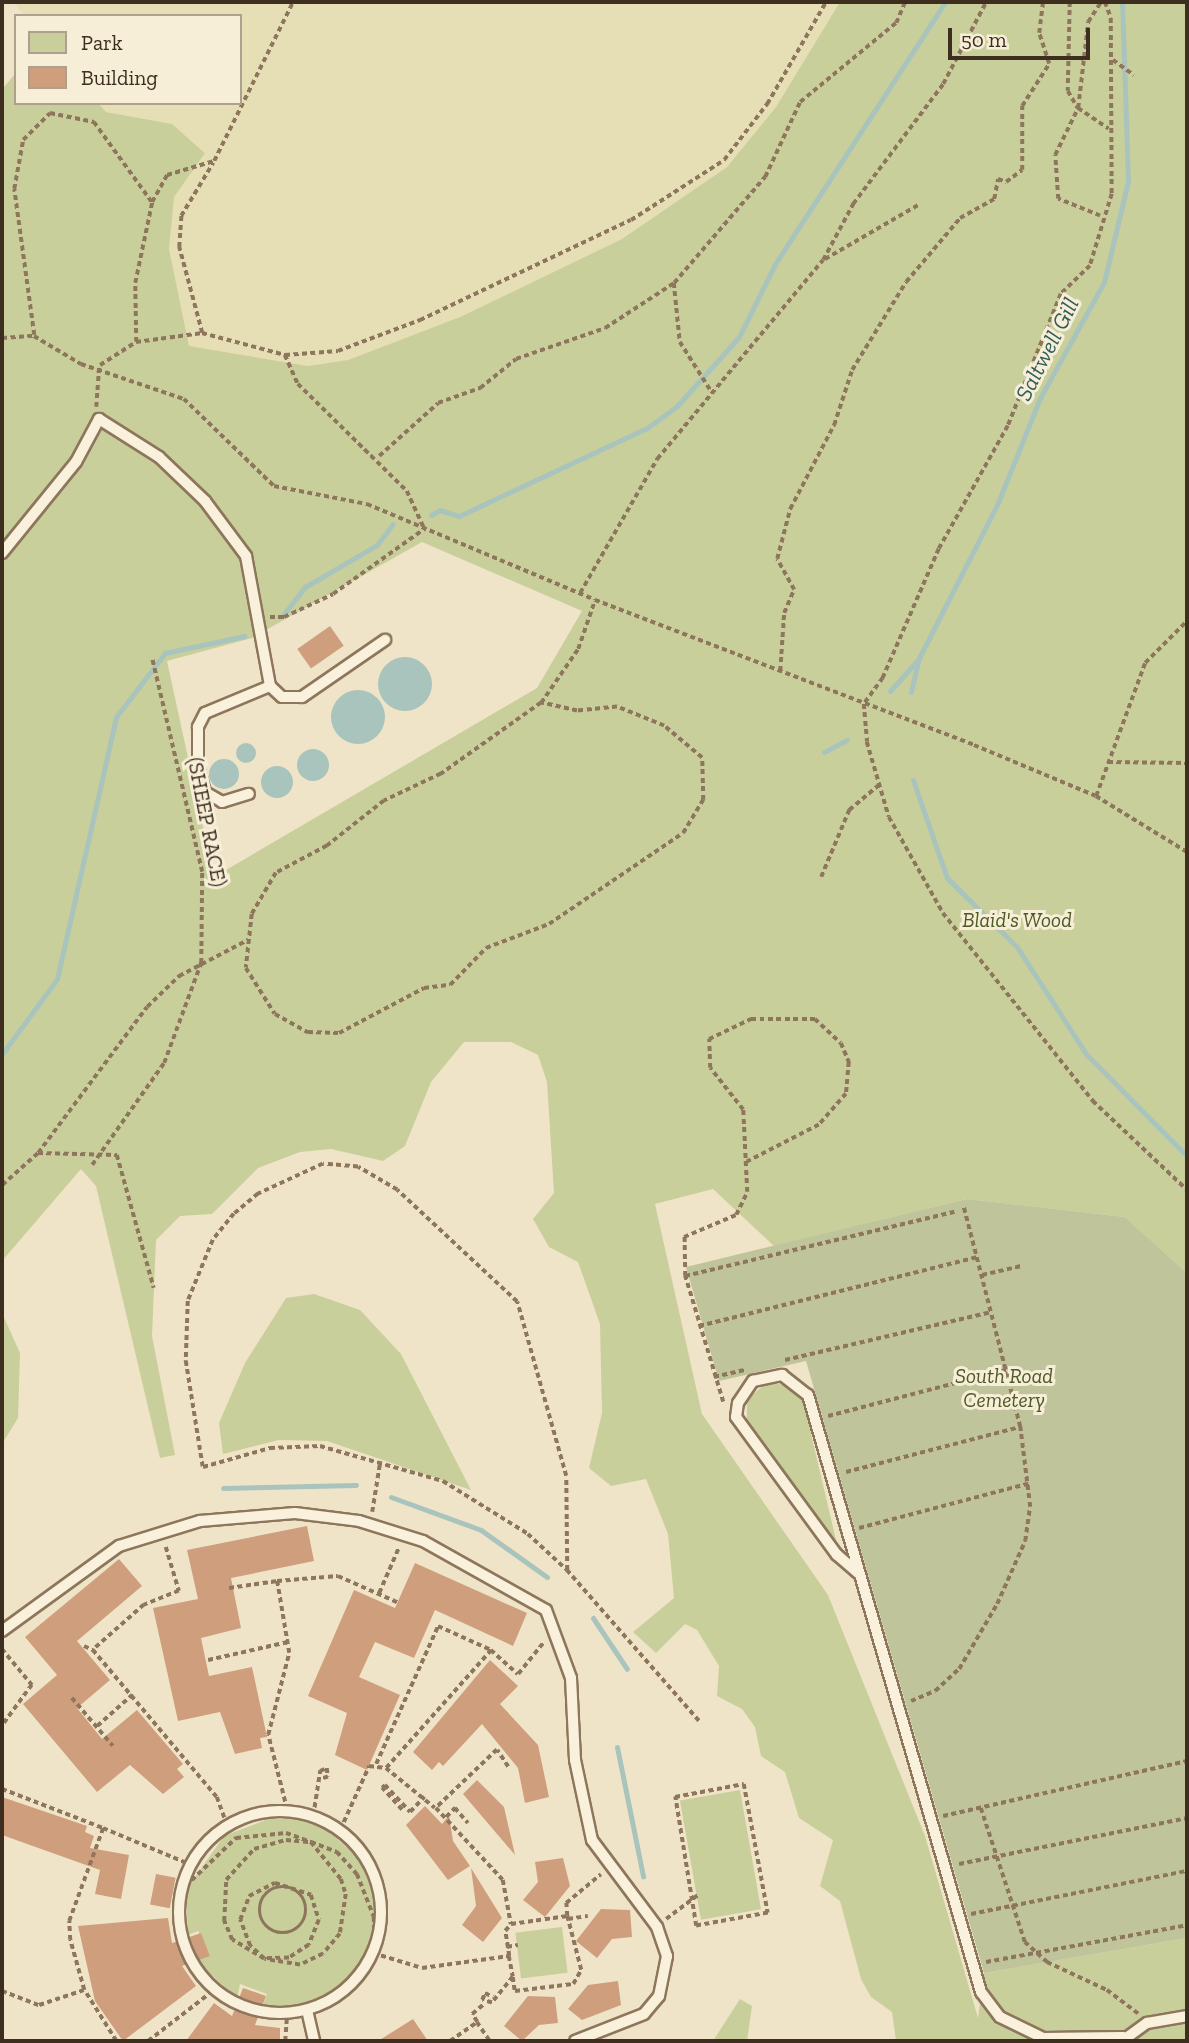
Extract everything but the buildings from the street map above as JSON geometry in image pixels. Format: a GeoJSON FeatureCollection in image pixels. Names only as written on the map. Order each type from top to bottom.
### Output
{"type":"FeatureCollection","features":[{"type":"Feature","properties":{"kind":"lane"},"geometry":{"type":"LineString","coordinates":[[2,553],[76,462],[99,419],[159,457],[205,501],[246,556],[260,612],[270,686],[282,697],[302,697],[385,640]]}},
{"type":"Feature","properties":{"kind":"lane"},"geometry":{"type":"LineString","coordinates":[[249,794],[222,802],[205,792],[198,727],[216,705],[270,686]]}},
{"type":"Feature","properties":{"kind":"lane"},"geometry":{"type":"LineString","coordinates":[[858,1573],[837,1555],[737,1417],[744,1392],[769,1374],[796,1382],[814,1419],[831,1476],[896,1706],[934,1818],[981,1992],[1000,2017],[1026,2031],[1064,2040],[1123,2039],[1147,2023],[1187,2016]]}},
{"type":"Feature","properties":{"kind":"lane"},"geometry":{"type":"LineString","coordinates":[[2,1631],[82,1569],[159,1531],[295,1513],[368,1523],[405,1535],[522,1593],[546,1610],[571,1678],[581,1804],[608,1868],[657,1927],[667,1956],[659,1996],[619,2028],[575,2041]]}},
{"type":"Feature","properties":{"kind":"lane"},"geometry":{"type":"LineString","coordinates":[[287,1810],[313,1816],[340,1830],[367,1859],[379,1887],[374,1951],[346,1990],[307,2010],[286,2014],[243,2007],[214,1990],[183,1944],[179,1892],[189,1864],[227,1824],[287,1810]]}},
{"type":"Feature","properties":{"kind":"lane"},"geometry":{"type":"LineString","coordinates":[[307,2010],[314,2041]]}},
{"type":"Feature","properties":{"kind":"path"},"geometry":{"type":"LineString","coordinates":[[242,105],[293,2]]}},
{"type":"Feature","properties":{"kind":"path"},"geometry":{"type":"LineString","coordinates":[[99,365],[136,342],[202,333],[285,355],[338,351],[420,320],[682,189],[724,160],[753,123],[826,2]]}},
{"type":"Feature","properties":{"kind":"path"},"geometry":{"type":"LineString","coordinates":[[379,456],[438,404],[480,388],[516,359],[605,328],[674,284],[765,177],[800,102],[895,23],[905,2]]}},
{"type":"Feature","properties":{"kind":"path"},"geometry":{"type":"LineString","coordinates":[[580,593],[657,460],[711,391],[736,371],[823,260],[867,184],[943,83],[986,2]]}},
{"type":"Feature","properties":{"kind":"path"},"geometry":{"type":"LineString","coordinates":[[780,671],[784,613],[794,590],[777,559],[790,509],[834,425],[852,370],[906,282],[960,218],[994,199],[998,179],[1006,182],[1022,170],[1022,106],[1049,64],[1039,33],[1043,2]]}},
{"type":"Feature","properties":{"kind":"path"},"geometry":{"type":"LineString","coordinates":[[1070,2],[1068,90],[1078,108],[1110,129]]}},
{"type":"Feature","properties":{"kind":"path"},"geometry":{"type":"LineString","coordinates":[[1100,216],[1058,199],[1055,155],[1078,108],[1088,22],[1103,2]]}},
{"type":"Feature","properties":{"kind":"path"},"geometry":{"type":"LineString","coordinates":[[1103,2],[1112,60],[1112,194],[1100,216],[1090,266],[1061,294],[1008,426],[939,549],[883,678],[864,704],[879,785],[889,817],[943,913],[1093,1101],[1187,1190]]}},
{"type":"Feature","properties":{"kind":"path"},"geometry":{"type":"LineString","coordinates":[[1112,60],[1134,75]]}},
{"type":"Feature","properties":{"kind":"path"},"geometry":{"type":"LineString","coordinates":[[202,333],[179,247],[181,216],[214,161],[242,105]]}},
{"type":"Feature","properties":{"kind":"path"},"geometry":{"type":"LineString","coordinates":[[34,336],[14,189],[23,140],[50,113],[94,122],[152,202]]}},
{"type":"Feature","properties":{"kind":"path"},"geometry":{"type":"LineString","coordinates":[[136,342],[135,283],[152,202],[167,175],[214,161]]}},
{"type":"Feature","properties":{"kind":"path"},"geometry":{"type":"LineString","coordinates":[[823,260],[920,204]]}},
{"type":"Feature","properties":{"kind":"path"},"geometry":{"type":"LineString","coordinates":[[674,284],[680,342],[711,391]]}},
{"type":"Feature","properties":{"kind":"path"},"geometry":{"type":"LineString","coordinates":[[2,338],[34,336],[81,363],[99,365],[184,399],[274,485],[367,504],[595,600],[1096,796],[1187,852]]}},
{"type":"Feature","properties":{"kind":"path"},"geometry":{"type":"LineString","coordinates":[[285,355],[313,401],[379,456],[407,491],[424,529]]}},
{"type":"Feature","properties":{"kind":"path"},"geometry":{"type":"LineString","coordinates":[[96,410],[99,365]]}},
{"type":"Feature","properties":{"kind":"path"},"geometry":{"type":"LineString","coordinates":[[260,612],[284,617],[332,594],[424,529]]}},
{"type":"Feature","properties":{"kind":"path"},"geometry":{"type":"LineString","coordinates":[[541,703],[577,711],[617,707],[664,726],[702,758],[703,800],[683,834],[549,924],[486,948],[450,985],[424,988],[340,1033],[308,1032],[275,1014],[246,968],[252,914],[276,873],[327,846],[384,801],[441,774],[541,703],[578,649],[595,600]]}},
{"type":"Feature","properties":{"kind":"path"},"geometry":{"type":"LineString","coordinates":[[1096,796],[1145,663],[1187,621]]}},
{"type":"Feature","properties":{"kind":"path","name":"(SHEEP RACE)"},"geometry":{"type":"LineString","coordinates":[[92,1165],[164,1063],[201,963],[202,872],[157,667],[152,658]]}},
{"type":"Feature","properties":{"kind":"path"},"geometry":{"type":"LineString","coordinates":[[1108,762],[1187,763]]}},
{"type":"Feature","properties":{"kind":"path"},"geometry":{"type":"LineString","coordinates":[[821,877],[849,810],[879,785]]}},
{"type":"Feature","properties":{"kind":"path"},"geometry":{"type":"LineString","coordinates":[[2,1185],[38,1153],[147,1007],[201,963],[248,940]]}},
{"type":"Feature","properties":{"kind":"path"},"geometry":{"type":"LineString","coordinates":[[737,1417],[726,1410],[685,1276],[684,1237],[736,1215],[747,1192],[743,1110],[710,1068],[709,1039],[751,1019],[815,1020],[841,1043],[849,1062],[845,1094],[819,1125],[747,1162]]}},
{"type":"Feature","properties":{"kind":"path"},"geometry":{"type":"LineString","coordinates":[[38,1153],[103,1150],[117,1155],[128,1184],[154,1288]]}},
{"type":"Feature","properties":{"kind":"path"},"geometry":{"type":"LineString","coordinates":[[567,1570],[566,1476],[517,1302],[397,1190],[358,1167],[323,1164],[258,1194],[234,1214],[195,1275],[186,1361],[203,1466],[270,1448],[320,1446],[443,1481],[493,1509],[567,1570],[701,1723]]}},
{"type":"Feature","properties":{"kind":"path"},"geometry":{"type":"LineString","coordinates":[[896,1706],[935,1691],[959,1668],[1025,1541],[1030,1483],[1020,1427],[963,1205]]}},
{"type":"Feature","properties":{"kind":"path"},"geometry":{"type":"LineString","coordinates":[[685,1276],[954,1212]]}},
{"type":"Feature","properties":{"kind":"path"},"geometry":{"type":"LineString","coordinates":[[699,1326],[977,1257]]}},
{"type":"Feature","properties":{"kind":"path"},"geometry":{"type":"LineString","coordinates":[[982,1275],[1021,1266]]}},
{"type":"Feature","properties":{"kind":"path"},"geometry":{"type":"LineString","coordinates":[[780,1362],[991,1312]]}},
{"type":"Feature","properties":{"kind":"path"},"geometry":{"type":"LineString","coordinates":[[714,1377],[754,1368]]}},
{"type":"Feature","properties":{"kind":"path"},"geometry":{"type":"LineString","coordinates":[[814,1419],[1006,1370]]}},
{"type":"Feature","properties":{"kind":"path"},"geometry":{"type":"LineString","coordinates":[[831,1476],[1020,1427]]}},
{"type":"Feature","properties":{"kind":"path"},"geometry":{"type":"LineString","coordinates":[[368,1523],[380,1462]]}},
{"type":"Feature","properties":{"kind":"path"},"geometry":{"type":"LineString","coordinates":[[846,1531],[1030,1483]]}},
{"type":"Feature","properties":{"kind":"path"},"geometry":{"type":"LineString","coordinates":[[93,1650],[144,1605],[179,1591],[159,1531]]}},
{"type":"Feature","properties":{"kind":"path"},"geometry":{"type":"LineString","coordinates":[[379,1594],[405,1535]]}},
{"type":"Feature","properties":{"kind":"path"},"geometry":{"type":"LineString","coordinates":[[229,1588],[338,1576],[399,1603]]}},
{"type":"Feature","properties":{"kind":"path"},"geometry":{"type":"LineString","coordinates":[[277,1581],[288,1642],[268,1735],[287,1810]]}},
{"type":"Feature","properties":{"kind":"path"},"geometry":{"type":"LineString","coordinates":[[376,1765],[438,1626],[491,1650],[518,1674],[554,1631]]}},
{"type":"Feature","properties":{"kind":"path"},"geometry":{"type":"LineString","coordinates":[[208,1660],[288,1642]]}},
{"type":"Feature","properties":{"kind":"path"},"geometry":{"type":"LineString","coordinates":[[84,1647],[93,1650],[217,1797],[227,1824]]}},
{"type":"Feature","properties":{"kind":"path"},"geometry":{"type":"LineString","coordinates":[[2,1649],[32,1685],[2,1726]]}},
{"type":"Feature","properties":{"kind":"path"},"geometry":{"type":"LineString","coordinates":[[386,1768],[491,1650]]}},
{"type":"Feature","properties":{"kind":"path"},"geometry":{"type":"LineString","coordinates":[[96,1726],[132,1695]]}},
{"type":"Feature","properties":{"kind":"path"},"geometry":{"type":"LineString","coordinates":[[72,1698],[113,1746]]}},
{"type":"Feature","properties":{"kind":"path"},"geometry":{"type":"LineString","coordinates":[[436,1808],[497,1750],[508,1767]]}},
{"type":"Feature","properties":{"kind":"path"},"geometry":{"type":"LineString","coordinates":[[934,1818],[1187,1762]]}},
{"type":"Feature","properties":{"kind":"path"},"geometry":{"type":"LineString","coordinates":[[340,1830],[369,1766],[386,1768],[446,1817],[484,1866],[503,1880],[511,1924]]}},
{"type":"Feature","properties":{"kind":"path"},"geometry":{"type":"LineString","coordinates":[[313,1816],[322,1779]]}},
{"type":"Feature","properties":{"kind":"path"},"geometry":{"type":"LineString","coordinates":[[744,1784],[768,1913],[696,1926],[691,1896],[675,1797],[744,1784]]}},
{"type":"Feature","properties":{"kind":"path"},"geometry":{"type":"LineString","coordinates":[[402,1810],[385,1785],[410,1811],[424,1797]]}},
{"type":"Feature","properties":{"kind":"path"},"geometry":{"type":"LineString","coordinates":[[2,1788],[189,1864]]}},
{"type":"Feature","properties":{"kind":"path"},"geometry":{"type":"LineString","coordinates":[[446,1817],[455,1808],[468,1823]]}},
{"type":"Feature","properties":{"kind":"path"},"geometry":{"type":"LineString","coordinates":[[981,1808],[1009,1907],[1037,1954],[1107,1990],[1147,2023]]}},
{"type":"Feature","properties":{"kind":"path"},"geometry":{"type":"LineString","coordinates":[[947,1866],[1187,1818]]}},
{"type":"Feature","properties":{"kind":"path"},"geometry":{"type":"LineString","coordinates":[[103,1828],[69,1922],[84,1990],[116,2041]]}},
{"type":"Feature","properties":{"kind":"path"},"geometry":{"type":"LineString","coordinates":[[179,1892],[236,1838],[258,1831],[312,1842],[337,1852],[357,1874],[373,1917],[374,1951],[422,1968],[509,1956]]}},
{"type":"Feature","properties":{"kind":"path"},"geometry":{"type":"LineString","coordinates":[[312,1842],[346,1894],[340,1934],[323,1954],[300,1965],[264,1959],[232,1940],[224,1922],[226,1880],[254,1849],[312,1842]]}},
{"type":"Feature","properties":{"kind":"path"},"geometry":{"type":"LineString","coordinates":[[588,1916],[567,1917],[511,1924],[505,1931],[515,1992],[573,1984],[581,1970],[567,1917],[566,1903],[608,1868]]}},
{"type":"Feature","properties":{"kind":"path"},"geometry":{"type":"LineString","coordinates":[[962,1916],[1187,1871]]}},
{"type":"Feature","properties":{"kind":"path"},"geometry":{"type":"LineString","coordinates":[[291,1885],[311,1895],[316,1933],[300,1953],[264,1959],[243,1934],[243,1908],[258,1889],[291,1885]]}},
{"type":"Feature","properties":{"kind":"path"},"geometry":{"type":"LineString","coordinates":[[291,1885],[303,1899],[304,1922],[286,1934],[275,1932],[260,1917],[260,1906],[272,1890],[291,1885]]}},
{"type":"Feature","properties":{"kind":"path"},"geometry":{"type":"LineString","coordinates":[[657,1927],[691,1896],[698,1895]]}},
{"type":"Feature","properties":{"kind":"path"},"geometry":{"type":"LineString","coordinates":[[974,1964],[1187,1925]]}},
{"type":"Feature","properties":{"kind":"path"},"geometry":{"type":"LineString","coordinates":[[508,1947],[518,1945]]}},
{"type":"Feature","properties":{"kind":"path"},"geometry":{"type":"LineString","coordinates":[[491,2041],[472,2014],[513,1977]]}},
{"type":"Feature","properties":{"kind":"path"},"geometry":{"type":"LineString","coordinates":[[2,1991],[38,2005],[84,1990]]}},
{"type":"Feature","properties":{"kind":"path"},"geometry":{"type":"LineString","coordinates":[[148,2041],[214,1990]]}},
{"type":"Feature","properties":{"kind":"path"},"geometry":{"type":"LineString","coordinates":[[484,2004],[483,1995],[493,1997]]}},
{"type":"Feature","properties":{"kind":"path"},"geometry":{"type":"LineString","coordinates":[[285,2041],[286,2014]]}},
{"type":"Feature","properties":{"kind":"path"},"geometry":{"type":"LineString","coordinates":[[450,2041],[477,2022]]}},
{"type":"Feature","properties":{"kind":"shaded area"},"geometry":{"type":"Polygon","coordinates":[[[13,2],[840,2],[776,107],[727,167],[622,239],[460,317],[348,360],[308,366],[189,346],[169,249],[174,197],[205,152],[172,124],[106,112],[100,105],[242,105],[242,14],[23,14],[13,2]]]}},
{"type":"Feature","properties":{"kind":"green space","name":"Blaid's Wood"},"geometry":{"type":"Polygon","coordinates":[[[840,2],[1187,2],[1187,1273],[1125,1217],[967,1199],[774,1246],[713,1189],[655,1204],[702,1414],[828,1595],[925,1836],[978,2018],[984,1973],[1187,1938],[1187,2041],[896,2041],[892,2012],[871,1997],[861,1979],[840,1901],[820,1886],[833,1840],[799,1818],[785,1772],[761,1756],[755,1727],[742,1709],[717,1696],[719,1666],[697,1630],[685,1624],[656,1653],[633,1632],[674,1598],[668,1534],[646,1479],[611,1486],[589,1468],[602,1413],[600,1324],[578,1262],[549,1247],[533,1219],[554,1193],[547,1082],[538,1055],[511,1042],[464,1042],[431,1082],[405,1146],[383,1161],[331,1149],[300,1152],[258,1168],[212,1214],[180,1216],[156,1240],[152,1336],[175,1455],[160,1458],[96,1186],[81,1169],[2,1261],[2,89],[14,75],[14,105],[100,105],[106,112],[172,124],[205,153],[174,197],[169,249],[189,346],[308,366],[348,360],[460,317],[622,239],[727,167],[776,107],[840,2]],[[422,542],[252,638],[167,661],[214,877],[537,688],[582,611],[422,542]]]}},
{"type":"Feature","properties":{"kind":"green space","name":"South Road Cemetery"},"geometry":{"type":"Polygon","coordinates":[[[967,1199],[1125,1217],[1187,1273],[1187,1938],[984,1973],[806,1361],[719,1381],[686,1267],[967,1199]]]}},
{"type":"Feature","properties":{"kind":"green space"},"geometry":{"type":"Polygon","coordinates":[[[314,1294],[360,1310],[401,1354],[471,1490],[327,1441],[279,1440],[223,1454],[219,1423],[245,1363],[286,1298],[314,1294]]]}},
{"type":"Feature","properties":{"kind":"green space"},"geometry":{"type":"Polygon","coordinates":[[[2,1313],[20,1353],[18,1418],[2,1444],[2,1313]]]}},
{"type":"Feature","properties":{"kind":"green space"},"geometry":{"type":"Polygon","coordinates":[[[767,1382],[791,1386],[803,1400],[837,1544],[747,1424],[747,1400],[767,1382]]]}},
{"type":"Feature","properties":{"kind":"green space"},"geometry":{"type":"Polygon","coordinates":[[[740,1790],[761,1909],[701,1920],[680,1801],[740,1790]]]}},
{"type":"Feature","properties":{"kind":"green space"},"geometry":{"type":"Polygon","coordinates":[[[296,1818],[320,1824],[359,1858],[375,1899],[372,1946],[349,1982],[296,2008],[268,2009],[262,2008],[267,1994],[240,1984],[237,1999],[196,1960],[210,1955],[198,1931],[188,1935],[186,1890],[224,1836],[268,1819],[296,1818]]]}},
{"type":"Feature","properties":{"kind":"green space"},"geometry":{"type":"Polygon","coordinates":[[[562,1927],[568,1973],[521,1978],[515,1933],[562,1927]]]}},
{"type":"Feature","properties":{"kind":"green space"},"geometry":{"type":"Polygon","coordinates":[[[740,1999],[752,2006],[747,2041],[713,2041],[740,1999]]]}},
{"type":"Feature","properties":{"kind":"water"},"geometry":{"type":"Polygon","coordinates":[[[405,657],[424,665],[432,684],[424,703],[405,711],[386,703],[378,684],[386,665],[405,657]]]}},
{"type":"Feature","properties":{"kind":"water"},"geometry":{"type":"Polygon","coordinates":[[[358,690],[377,698],[385,717],[377,736],[358,744],[339,736],[331,717],[339,698],[358,690]]]}},
{"type":"Feature","properties":{"kind":"water"},"geometry":{"type":"Polygon","coordinates":[[[242,743],[250,743],[256,753],[250,763],[242,763],[236,757],[236,749],[242,743]]]}},
{"type":"Feature","properties":{"kind":"water"},"geometry":{"type":"Polygon","coordinates":[[[313,749],[324,754],[329,765],[324,776],[313,781],[302,776],[297,765],[302,754],[313,749]]]}},
{"type":"Feature","properties":{"kind":"water"},"geometry":{"type":"Polygon","coordinates":[[[224,759],[235,763],[239,774],[235,785],[224,789],[213,785],[209,774],[213,763],[224,759]]]}},
{"type":"Feature","properties":{"kind":"water"},"geometry":{"type":"Polygon","coordinates":[[[277,766],[289,770],[293,782],[289,794],[277,798],[265,794],[261,782],[265,770],[277,766]]]}},
{"type":"Feature","properties":{"kind":"waterway"},"geometry":{"type":"LineString","coordinates":[[431,515],[440,510],[459,516],[647,428],[677,406],[739,337],[775,264],[945,2]]}},
{"type":"Feature","properties":{"kind":"waterway","name":"Saltwell Gill"},"geometry":{"type":"LineString","coordinates":[[911,692],[919,658],[997,505],[1040,398],[1104,282],[1128,181],[1122,2]]}},
{"type":"Feature","properties":{"kind":"waterway"},"geometry":{"type":"LineString","coordinates":[[283,615],[305,587],[377,545],[393,524]]}},
{"type":"Feature","properties":{"kind":"waterway"},"geometry":{"type":"LineString","coordinates":[[2,1054],[57,979],[116,717],[165,653],[244,636]]}},
{"type":"Feature","properties":{"kind":"waterway"},"geometry":{"type":"LineString","coordinates":[[890,691],[917,661]]}},
{"type":"Feature","properties":{"kind":"waterway"},"geometry":{"type":"LineString","coordinates":[[824,752],[847,740]]}},
{"type":"Feature","properties":{"kind":"waterway"},"geometry":{"type":"LineString","coordinates":[[913,780],[947,878],[1017,947],[1087,1055],[1187,1156]]}},
{"type":"Feature","properties":{"kind":"waterway"},"geometry":{"type":"LineString","coordinates":[[223,1488],[356,1485]]}},
{"type":"Feature","properties":{"kind":"waterway"},"geometry":{"type":"LineString","coordinates":[[391,1497],[481,1530],[547,1577]]}},
{"type":"Feature","properties":{"kind":"waterway"},"geometry":{"type":"LineString","coordinates":[[593,1618],[627,1669]]}},
{"type":"Feature","properties":{"kind":"waterway"},"geometry":{"type":"LineString","coordinates":[[617,1747],[643,1876]]}}]}
